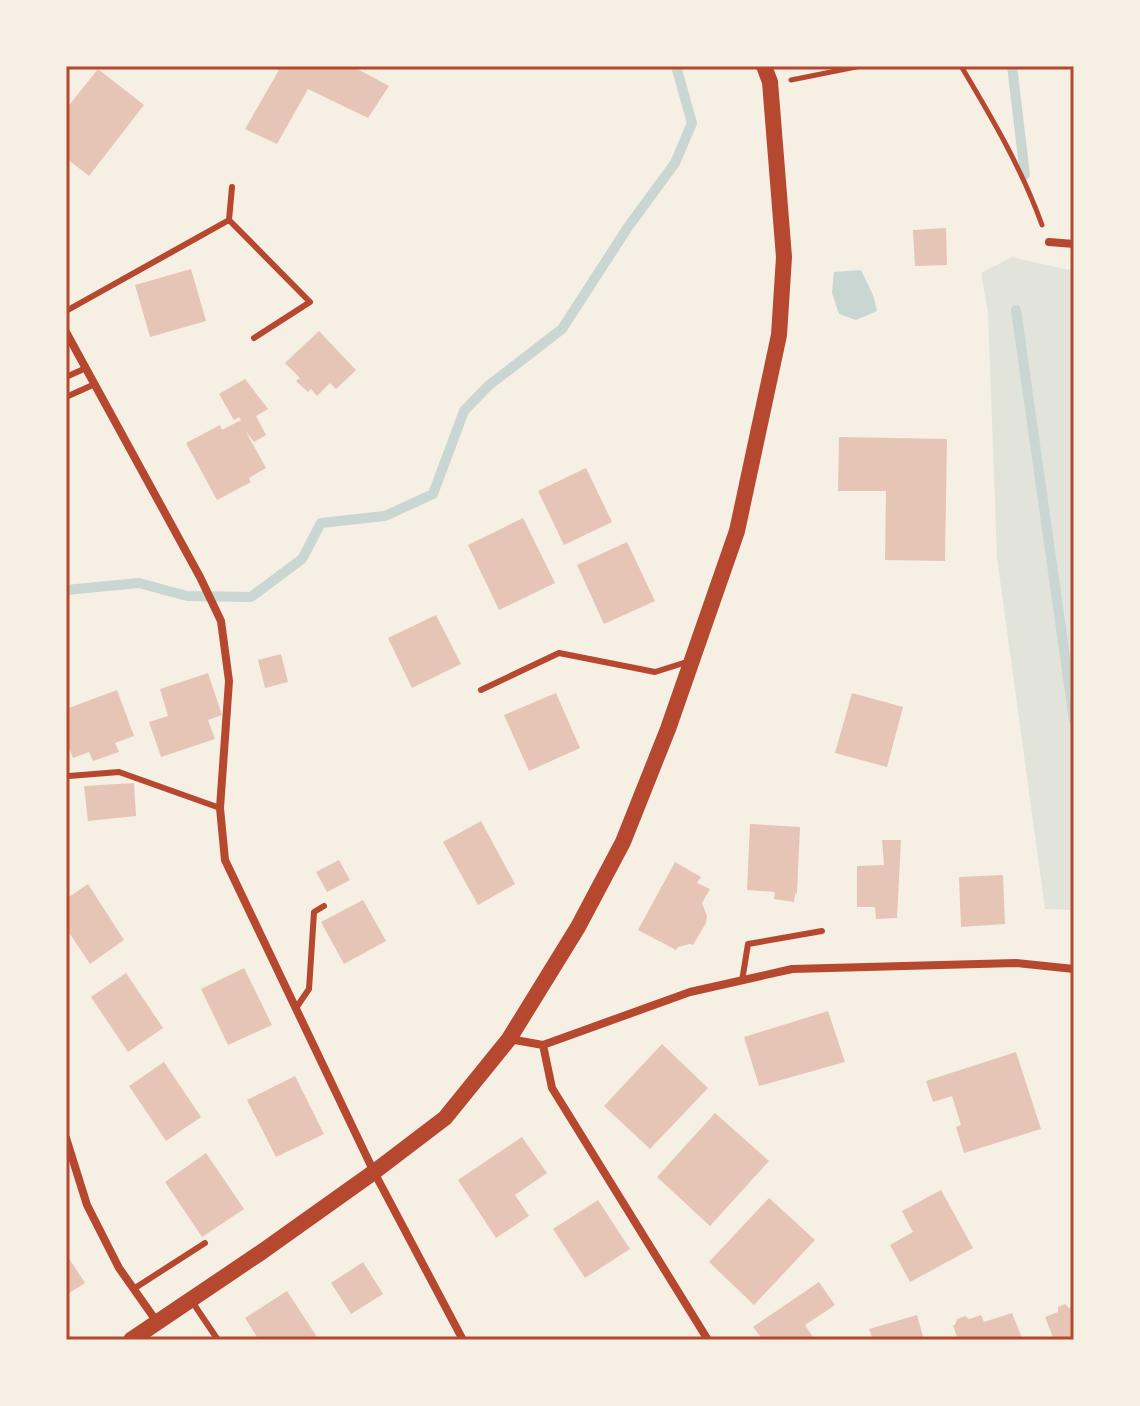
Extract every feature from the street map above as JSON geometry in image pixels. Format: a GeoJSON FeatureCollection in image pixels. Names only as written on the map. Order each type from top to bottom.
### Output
{"type":"FeatureCollection","features":[{"type":"Feature","properties":{"kind":"main road"},"geometry":{"type":"LineString","coordinates":[[131,1340],[374,1172],[445,1118],[509,1039],[578,927],[623,842],[693,660],[737,531],[779,335],[784,257],[770,82],[764,66]]}},
{"type":"Feature","properties":{"kind":"street"},"geometry":{"type":"LineString","coordinates":[[1049,242],[1074,244]]}},
{"type":"Feature","properties":{"kind":"street"},"geometry":{"type":"LineString","coordinates":[[66,332],[221,621],[229,681],[220,808],[225,860],[374,1172],[463,1340]]}},
{"type":"Feature","properties":{"kind":"street"},"geometry":{"type":"LineString","coordinates":[[509,1039],[543,1045],[690,992],[792,969],[1016,963],[1074,969]]}},
{"type":"Feature","properties":{"kind":"street"},"geometry":{"type":"LineString","coordinates":[[543,1045],[552,1088],[708,1340]]}},
{"type":"Feature","properties":{"kind":"street"},"geometry":{"type":"LineString","coordinates":[[66,1138],[87,1205],[119,1268],[157,1322]]}},
{"type":"Feature","properties":{"kind":"lane"},"geometry":{"type":"LineString","coordinates":[[232,187],[229,220],[310,302],[254,338]]}},
{"type":"Feature","properties":{"kind":"lane"},"geometry":{"type":"LineString","coordinates":[[66,311],[229,220]]}},
{"type":"Feature","properties":{"kind":"lane"},"geometry":{"type":"LineString","coordinates":[[66,377],[86,368]]}},
{"type":"Feature","properties":{"kind":"lane"},"geometry":{"type":"LineString","coordinates":[[66,397],[95,384]]}},
{"type":"Feature","properties":{"kind":"lane"},"geometry":{"type":"LineString","coordinates":[[481,690],[559,653],[655,672],[693,660]]}},
{"type":"Feature","properties":{"kind":"lane"},"geometry":{"type":"LineString","coordinates":[[66,775],[119,772],[220,808]]}},
{"type":"Feature","properties":{"kind":"lane"},"geometry":{"type":"LineString","coordinates":[[296,1008],[309,989],[314,912],[324,906]]}},
{"type":"Feature","properties":{"kind":"lane"},"geometry":{"type":"LineString","coordinates":[[742,981],[748,944],[822,931]]}},
{"type":"Feature","properties":{"kind":"lane"},"geometry":{"type":"LineString","coordinates":[[135,1288],[205,1243]]}},
{"type":"Feature","properties":{"kind":"lane"},"geometry":{"type":"LineString","coordinates":[[191,1300],[218,1340]]}},
{"type":"Feature","properties":{"kind":"path"},"geometry":{"type":"LineString","coordinates":[[770,82],[861,66]]}},
{"type":"Feature","properties":{"kind":"path"},"geometry":{"type":"LineString","coordinates":[[961,66],[1028,186],[1049,242]]}},
{"type":"Feature","properties":{"kind":"shaded area"},"geometry":{"type":"Polygon","coordinates":[[[1012,257],[1074,271],[1074,910],[1045,909],[997,558],[988,313],[981,273],[1012,257]]]}},
{"type":"Feature","properties":{"kind":"shaded area"},"geometry":{"type":"Polygon","coordinates":[[[861,270],[877,311],[856,320],[839,314],[832,293],[834,272],[861,270]]]}},
{"type":"Feature","properties":{"kind":"building"},"geometry":{"type":"Polygon","coordinates":[[[273,66],[352,66],[389,86],[368,118],[308,89],[277,144],[245,129],[279,70],[273,66]]]}},
{"type":"Feature","properties":{"kind":"building"},"geometry":{"type":"Polygon","coordinates":[[[98,69],[144,105],[89,176],[66,158],[66,109],[98,69]]]}},
{"type":"Feature","properties":{"kind":"building"},"geometry":{"type":"Polygon","coordinates":[[[946,228],[947,265],[915,266],[913,230],[946,228]]]}},
{"type":"Feature","properties":{"kind":"building"},"geometry":{"type":"Polygon","coordinates":[[[191,269],[206,321],[150,337],[135,285],[191,269]]]}},
{"type":"Feature","properties":{"kind":"building"},"geometry":{"type":"Polygon","coordinates":[[[319,331],[356,370],[336,389],[330,383],[317,396],[296,381],[300,378],[285,363],[319,331]]]}},
{"type":"Feature","properties":{"kind":"building"},"geometry":{"type":"Polygon","coordinates":[[[245,379],[268,409],[256,416],[266,435],[254,442],[245,430],[266,468],[249,478],[251,482],[217,500],[186,443],[220,425],[222,430],[241,420],[239,417],[234,420],[219,394],[245,379]]]}},
{"type":"Feature","properties":{"kind":"building"},"geometry":{"type":"Polygon","coordinates":[[[839,437],[947,439],[945,561],[885,560],[886,491],[838,491],[839,437]]]}},
{"type":"Feature","properties":{"kind":"building"},"geometry":{"type":"Polygon","coordinates":[[[586,468],[612,522],[564,545],[538,491],[586,468]]]}},
{"type":"Feature","properties":{"kind":"building"},"geometry":{"type":"Polygon","coordinates":[[[523,518],[555,583],[499,610],[468,545],[523,518]]]}},
{"type":"Feature","properties":{"kind":"building"},"geometry":{"type":"Polygon","coordinates":[[[627,542],[655,601],[604,624],[577,565],[627,542]]]}},
{"type":"Feature","properties":{"kind":"building"},"geometry":{"type":"Polygon","coordinates":[[[436,615],[461,664],[412,688],[388,638],[436,615]]]}},
{"type":"Feature","properties":{"kind":"building"},"geometry":{"type":"Polygon","coordinates":[[[281,654],[288,682],[265,688],[258,660],[281,654]]]}},
{"type":"Feature","properties":{"kind":"building"},"geometry":{"type":"Polygon","coordinates":[[[208,673],[222,715],[208,720],[215,739],[161,757],[149,722],[168,716],[160,689],[208,673]]]}},
{"type":"Feature","properties":{"kind":"building"},"geometry":{"type":"Polygon","coordinates":[[[117,690],[134,736],[115,743],[119,752],[93,761],[89,752],[73,758],[66,741],[66,709],[117,690]]]}},
{"type":"Feature","properties":{"kind":"building"},"geometry":{"type":"Polygon","coordinates":[[[556,693],[580,748],[529,771],[504,715],[556,693]]]}},
{"type":"Feature","properties":{"kind":"building"},"geometry":{"type":"Polygon","coordinates":[[[852,693],[903,707],[887,767],[835,753],[852,693]]]}},
{"type":"Feature","properties":{"kind":"building"},"geometry":{"type":"Polygon","coordinates":[[[134,783],[136,816],[88,821],[84,786],[134,783]]]}},
{"type":"Feature","properties":{"kind":"building"},"geometry":{"type":"Polygon","coordinates":[[[481,821],[515,884],[478,905],[443,842],[481,821]]]}},
{"type":"Feature","properties":{"kind":"building"},"geometry":{"type":"Polygon","coordinates":[[[750,824],[800,827],[794,902],[774,899],[775,892],[747,890],[750,824]]]}},
{"type":"Feature","properties":{"kind":"building"},"geometry":{"type":"Polygon","coordinates":[[[882,840],[901,840],[897,918],[876,919],[875,907],[857,907],[857,866],[884,865],[882,840]]]}},
{"type":"Feature","properties":{"kind":"building"},"geometry":{"type":"Polygon","coordinates":[[[339,860],[350,880],[327,892],[316,872],[339,860]]]}},
{"type":"Feature","properties":{"kind":"building"},"geometry":{"type":"Polygon","coordinates":[[[675,862],[701,877],[697,883],[710,889],[702,903],[706,923],[693,945],[676,950],[638,930],[675,862]]]}},
{"type":"Feature","properties":{"kind":"building"},"geometry":{"type":"Polygon","coordinates":[[[1003,875],[1005,924],[961,927],[959,877],[1003,875]]]}},
{"type":"Feature","properties":{"kind":"building"},"geometry":{"type":"Polygon","coordinates":[[[88,884],[124,940],[90,964],[66,928],[66,899],[88,884]]]}},
{"type":"Feature","properties":{"kind":"building"},"geometry":{"type":"Polygon","coordinates":[[[363,900],[386,941],[344,964],[321,922],[363,900]]]}},
{"type":"Feature","properties":{"kind":"building"},"geometry":{"type":"Polygon","coordinates":[[[244,968],[272,1025],[228,1045],[201,989],[244,968]]]}},
{"type":"Feature","properties":{"kind":"building"},"geometry":{"type":"Polygon","coordinates":[[[126,973],[163,1028],[128,1052],[91,997],[126,973]]]}},
{"type":"Feature","properties":{"kind":"building"},"geometry":{"type":"Polygon","coordinates":[[[828,1011],[845,1062],[759,1086],[744,1037],[828,1011]]]}},
{"type":"Feature","properties":{"kind":"building"},"geometry":{"type":"Polygon","coordinates":[[[662,1044],[708,1088],[650,1149],[604,1106],[662,1044]]]}},
{"type":"Feature","properties":{"kind":"building"},"geometry":{"type":"Polygon","coordinates":[[[1016,1052],[1041,1129],[964,1153],[956,1127],[961,1125],[952,1096],[933,1102],[926,1081],[1016,1052]]]}},
{"type":"Feature","properties":{"kind":"building"},"geometry":{"type":"Polygon","coordinates":[[[164,1062],[201,1117],[166,1141],[129,1086],[164,1062]]]}},
{"type":"Feature","properties":{"kind":"building"},"geometry":{"type":"Polygon","coordinates":[[[295,1076],[324,1134],[276,1157],[247,1100],[295,1076]]]}},
{"type":"Feature","properties":{"kind":"building"},"geometry":{"type":"Polygon","coordinates":[[[715,1113],[769,1161],[710,1226],[657,1177],[715,1113]]]}},
{"type":"Feature","properties":{"kind":"building"},"geometry":{"type":"Polygon","coordinates":[[[522,1137],[547,1173],[515,1195],[529,1216],[496,1238],[458,1180],[522,1137]]]}},
{"type":"Feature","properties":{"kind":"building"},"geometry":{"type":"Polygon","coordinates":[[[206,1153],[244,1209],[202,1237],[165,1182],[206,1153]]]}},
{"type":"Feature","properties":{"kind":"building"},"geometry":{"type":"Polygon","coordinates":[[[941,1190],[973,1248],[910,1282],[890,1245],[913,1232],[902,1211],[941,1190]]]}},
{"type":"Feature","properties":{"kind":"building"},"geometry":{"type":"Polygon","coordinates":[[[769,1198],[815,1240],[754,1305],[709,1262],[769,1198]]]}},
{"type":"Feature","properties":{"kind":"building"},"geometry":{"type":"Polygon","coordinates":[[[598,1200],[630,1249],[585,1278],[553,1229],[598,1200]]]}},
{"type":"Feature","properties":{"kind":"building"},"geometry":{"type":"Polygon","coordinates":[[[66,1254],[85,1283],[66,1295],[66,1254]]]}},
{"type":"Feature","properties":{"kind":"building"},"geometry":{"type":"Polygon","coordinates":[[[363,1262],[383,1294],[351,1314],[331,1283],[363,1262]]]}},
{"type":"Feature","properties":{"kind":"building"},"geometry":{"type":"Polygon","coordinates":[[[819,1282],[835,1305],[805,1325],[815,1340],[763,1340],[753,1327],[819,1282]]]}},
{"type":"Feature","properties":{"kind":"building"},"geometry":{"type":"Polygon","coordinates":[[[287,1291],[319,1340],[259,1340],[245,1318],[287,1291]]]}},
{"type":"Feature","properties":{"kind":"building"},"geometry":{"type":"Polygon","coordinates":[[[1065,1304],[1069,1308],[1074,1306],[1074,1340],[1054,1340],[1045,1317],[1058,1312],[1058,1307],[1065,1304]]]}},
{"type":"Feature","properties":{"kind":"building"},"geometry":{"type":"Polygon","coordinates":[[[1012,1313],[1023,1340],[958,1340],[953,1325],[957,1319],[981,1315],[984,1322],[1012,1313]]]}},
{"type":"Feature","properties":{"kind":"building"},"geometry":{"type":"Polygon","coordinates":[[[917,1315],[924,1340],[873,1340],[869,1329],[917,1315]]]}},
{"type":"Feature","properties":{"kind":"waterway"},"geometry":{"type":"LineString","coordinates":[[66,590],[139,583],[187,596],[251,597],[302,559],[321,523],[385,516],[433,494],[464,411],[488,386],[562,329],[628,227],[675,163],[692,123],[676,66]]}},
{"type":"Feature","properties":{"kind":"waterway"},"geometry":{"type":"LineString","coordinates":[[1012,66],[1025,175]]}},
{"type":"Feature","properties":{"kind":"waterway"},"geometry":{"type":"LineString","coordinates":[[1016,310],[1074,720]]}}]}
